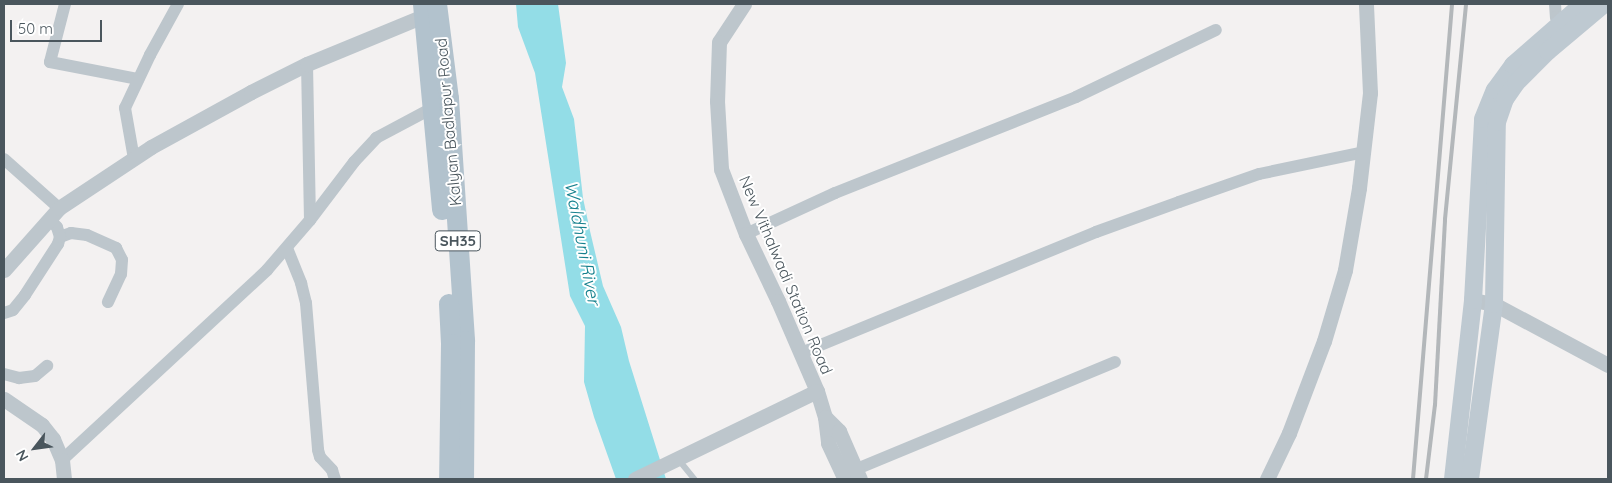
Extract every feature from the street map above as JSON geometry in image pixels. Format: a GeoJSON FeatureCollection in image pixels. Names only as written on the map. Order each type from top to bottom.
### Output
{"type":"FeatureCollection","features":[{"type":"Feature","properties":{"kind":"main road"},"geometry":{"type":"LineString","coordinates":[[1470,479],[1494,304],[1497,122],[1505,99],[1516,83],[1562,32],[1583,4]]}},
{"type":"Feature","properties":{"kind":"main road"},"geometry":{"type":"LineString","coordinates":[[1453,479],[1474,300],[1483,119],[1495,90],[1513,65],[1604,4]]}},
{"type":"Feature","properties":{"kind":"main road","name":"Kalyan Badlapur Road"},"geometry":{"type":"LineString","coordinates":[[431,8],[465,341],[464,479]]}},
{"type":"Feature","properties":{"kind":"main road","name":"Kalyan Badlapur Road"},"geometry":{"type":"LineString","coordinates":[[442,103],[451,344],[449,479]]}},
{"type":"Feature","properties":{"kind":"street"},"geometry":{"type":"LineString","coordinates":[[64,4],[50,62],[138,79]]}},
{"type":"Feature","properties":{"kind":"street"},"geometry":{"type":"LineString","coordinates":[[134,159],[125,108],[138,79],[178,4]]}},
{"type":"Feature","properties":{"kind":"street","name":"New Vithalwadi Station Road"},"geometry":{"type":"LineString","coordinates":[[744,4],[720,42],[717,102],[721,169],[746,234],[817,391],[825,417],[828,442],[851,476]]}},
{"type":"Feature","properties":{"kind":"street"},"geometry":{"type":"LineString","coordinates":[[1267,479],[1288,433],[1324,341],[1345,270],[1364,152],[1370,93],[1366,4]]}},
{"type":"Feature","properties":{"kind":"street"},"geometry":{"type":"LineString","coordinates":[[1555,4],[1562,32]]}},
{"type":"Feature","properties":{"kind":"street"},"geometry":{"type":"LineString","coordinates":[[4,270],[54,213],[152,147],[251,92],[307,64],[431,8]]}},
{"type":"Feature","properties":{"kind":"street"},"geometry":{"type":"LineString","coordinates":[[746,234],[835,193],[1076,97],[1216,30]]}},
{"type":"Feature","properties":{"kind":"street"},"geometry":{"type":"LineString","coordinates":[[307,64],[310,220]]}},
{"type":"Feature","properties":{"kind":"street"},"geometry":{"type":"LineString","coordinates":[[62,460],[267,270],[310,220],[354,162],[376,138],[442,103]]}},
{"type":"Feature","properties":{"kind":"street"},"geometry":{"type":"LineString","coordinates":[[801,353],[1096,232],[1179,202],[1258,174],[1364,152]]}},
{"type":"Feature","properties":{"kind":"street"},"geometry":{"type":"LineString","coordinates":[[4,159],[54,213],[60,237],[58,244],[25,295],[13,310],[4,313]]}},
{"type":"Feature","properties":{"kind":"street"},"geometry":{"type":"LineString","coordinates":[[60,237],[71,233],[87,235],[116,248],[122,260],[121,274],[108,302]]}},
{"type":"Feature","properties":{"kind":"street"},"geometry":{"type":"LineString","coordinates":[[286,248],[301,284],[306,303],[318,450],[320,457],[332,470],[335,479]]}},
{"type":"Feature","properties":{"kind":"street"},"geometry":{"type":"LineString","coordinates":[[1474,300],[1494,304],[1608,365]]}},
{"type":"Feature","properties":{"kind":"street"},"geometry":{"type":"LineString","coordinates":[[851,476],[1115,362]]}},
{"type":"Feature","properties":{"kind":"street"},"geometry":{"type":"LineString","coordinates":[[4,374],[19,378],[35,376],[48,366]]}},
{"type":"Feature","properties":{"kind":"street"},"geometry":{"type":"LineString","coordinates":[[635,479],[817,391]]}},
{"type":"Feature","properties":{"kind":"street"},"geometry":{"type":"LineString","coordinates":[[4,399],[42,425],[53,439],[62,460],[64,479]]}},
{"type":"Feature","properties":{"kind":"lane"},"geometry":{"type":"LineString","coordinates":[[674,460],[694,479]]}},
{"type":"Feature","properties":{"kind":"water","name":"Waldhuni River"},"geometry":{"type":"Polygon","coordinates":[[[516,4],[558,4],[566,63],[562,87],[574,119],[583,198],[590,231],[603,286],[621,327],[629,361],[666,479],[616,479],[594,417],[584,382],[585,326],[570,296],[535,73],[518,27],[516,4]]]}},
{"type":"Feature","properties":{"kind":"railway"},"geometry":{"type":"LineString","coordinates":[[1413,479],[1452,4]]}},
{"type":"Feature","properties":{"kind":"railway"},"geometry":{"type":"LineString","coordinates":[[1426,479],[1435,405],[1445,219],[1466,4]]}}]}
